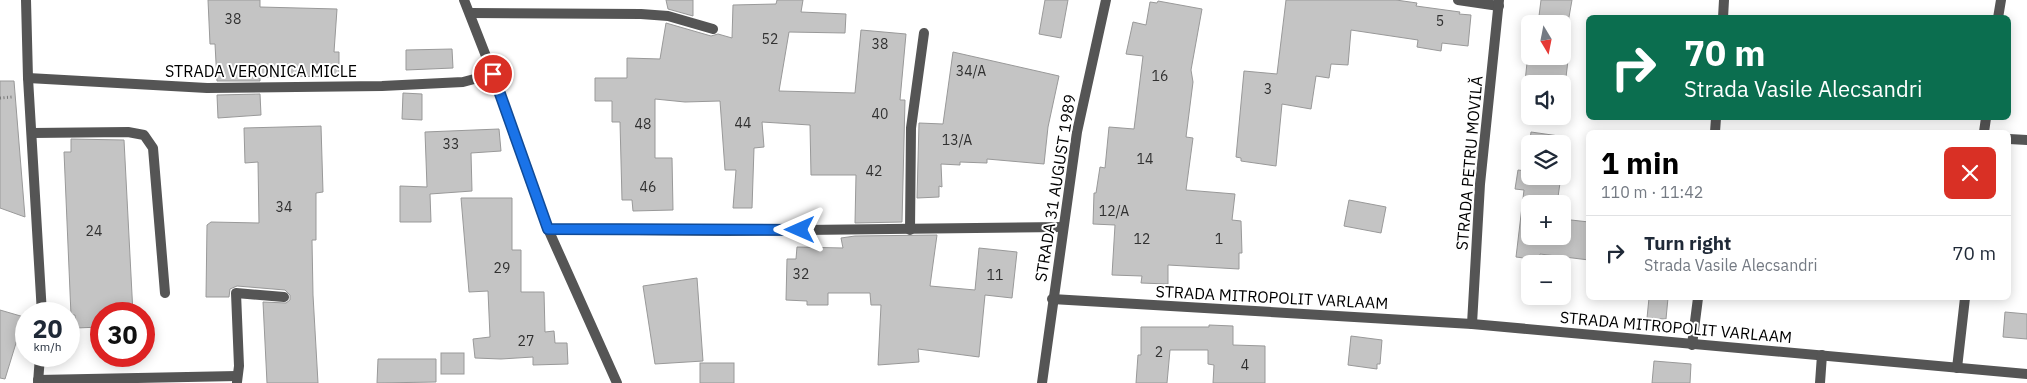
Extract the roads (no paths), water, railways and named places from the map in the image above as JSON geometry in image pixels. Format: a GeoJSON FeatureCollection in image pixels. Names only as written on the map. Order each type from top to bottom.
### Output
{"type":"FeatureCollection","features":[{"type":"Feature","properties":{"kind":"street"},"geometry":{"type":"LineString","coordinates":[[26,0],[28,78],[41,302]]}},
{"type":"Feature","properties":{"kind":"street"},"geometry":{"type":"LineString","coordinates":[[464,0],[493,74],[548,229],[617,383]]}},
{"type":"Feature","properties":{"kind":"street","name":"STRADA 31 AUGUST 1989"},"geometry":{"type":"LineString","coordinates":[[1042,383],[1052,298],[1077,132],[1106,0]]}},
{"type":"Feature","properties":{"kind":"street","name":"STRADA PETRU MOVILĂ"},"geometry":{"type":"LineString","coordinates":[[1458,0],[1499,3],[1480,184],[1472,324]]}},
{"type":"Feature","properties":{"kind":"street"},"geometry":{"type":"LineString","coordinates":[[1723,15],[1724,0]]}},
{"type":"Feature","properties":{"kind":"street"},"geometry":{"type":"LineString","coordinates":[[1998,15],[2001,0]]}},
{"type":"Feature","properties":{"kind":"street"},"geometry":{"type":"LineString","coordinates":[[470,13],[641,14],[668,16],[713,29]]}},
{"type":"Feature","properties":{"kind":"street"},"geometry":{"type":"LineString","coordinates":[[910,230],[911,128],[924,33]]}},
{"type":"Feature","properties":{"kind":"street","name":"STRADA VERONICA MICLE"},"geometry":{"type":"LineString","coordinates":[[28,78],[207,88],[372,86],[462,82],[493,74]]}},
{"type":"Feature","properties":{"kind":"street"},"geometry":{"type":"LineString","coordinates":[[32,133],[128,132],[144,135],[153,148],[165,293]]}},
{"type":"Feature","properties":{"kind":"street"},"geometry":{"type":"LineString","coordinates":[[2011,139],[2027,140]]}},
{"type":"Feature","properties":{"kind":"street"},"geometry":{"type":"LineString","coordinates":[[548,229],[910,230],[1063,227]]}},
{"type":"Feature","properties":{"kind":"street"},"geometry":{"type":"LineString","coordinates":[[39,367],[38,381],[237,380],[239,366],[236,294],[284,297]]}},
{"type":"Feature","properties":{"kind":"street","name":"STRADA MITROPOLIT VARLAAM"},"geometry":{"type":"LineString","coordinates":[[1052,298],[1472,324],[2027,374]]}},
{"type":"Feature","properties":{"kind":"street"},"geometry":{"type":"LineString","coordinates":[[1692,345],[1698,300]]}},
{"type":"Feature","properties":{"kind":"street"},"geometry":{"type":"LineString","coordinates":[[1957,368],[1965,300]]}},
{"type":"Feature","properties":{"kind":"street"},"geometry":{"type":"LineString","coordinates":[[1820,383],[1822,355]]}}]}
